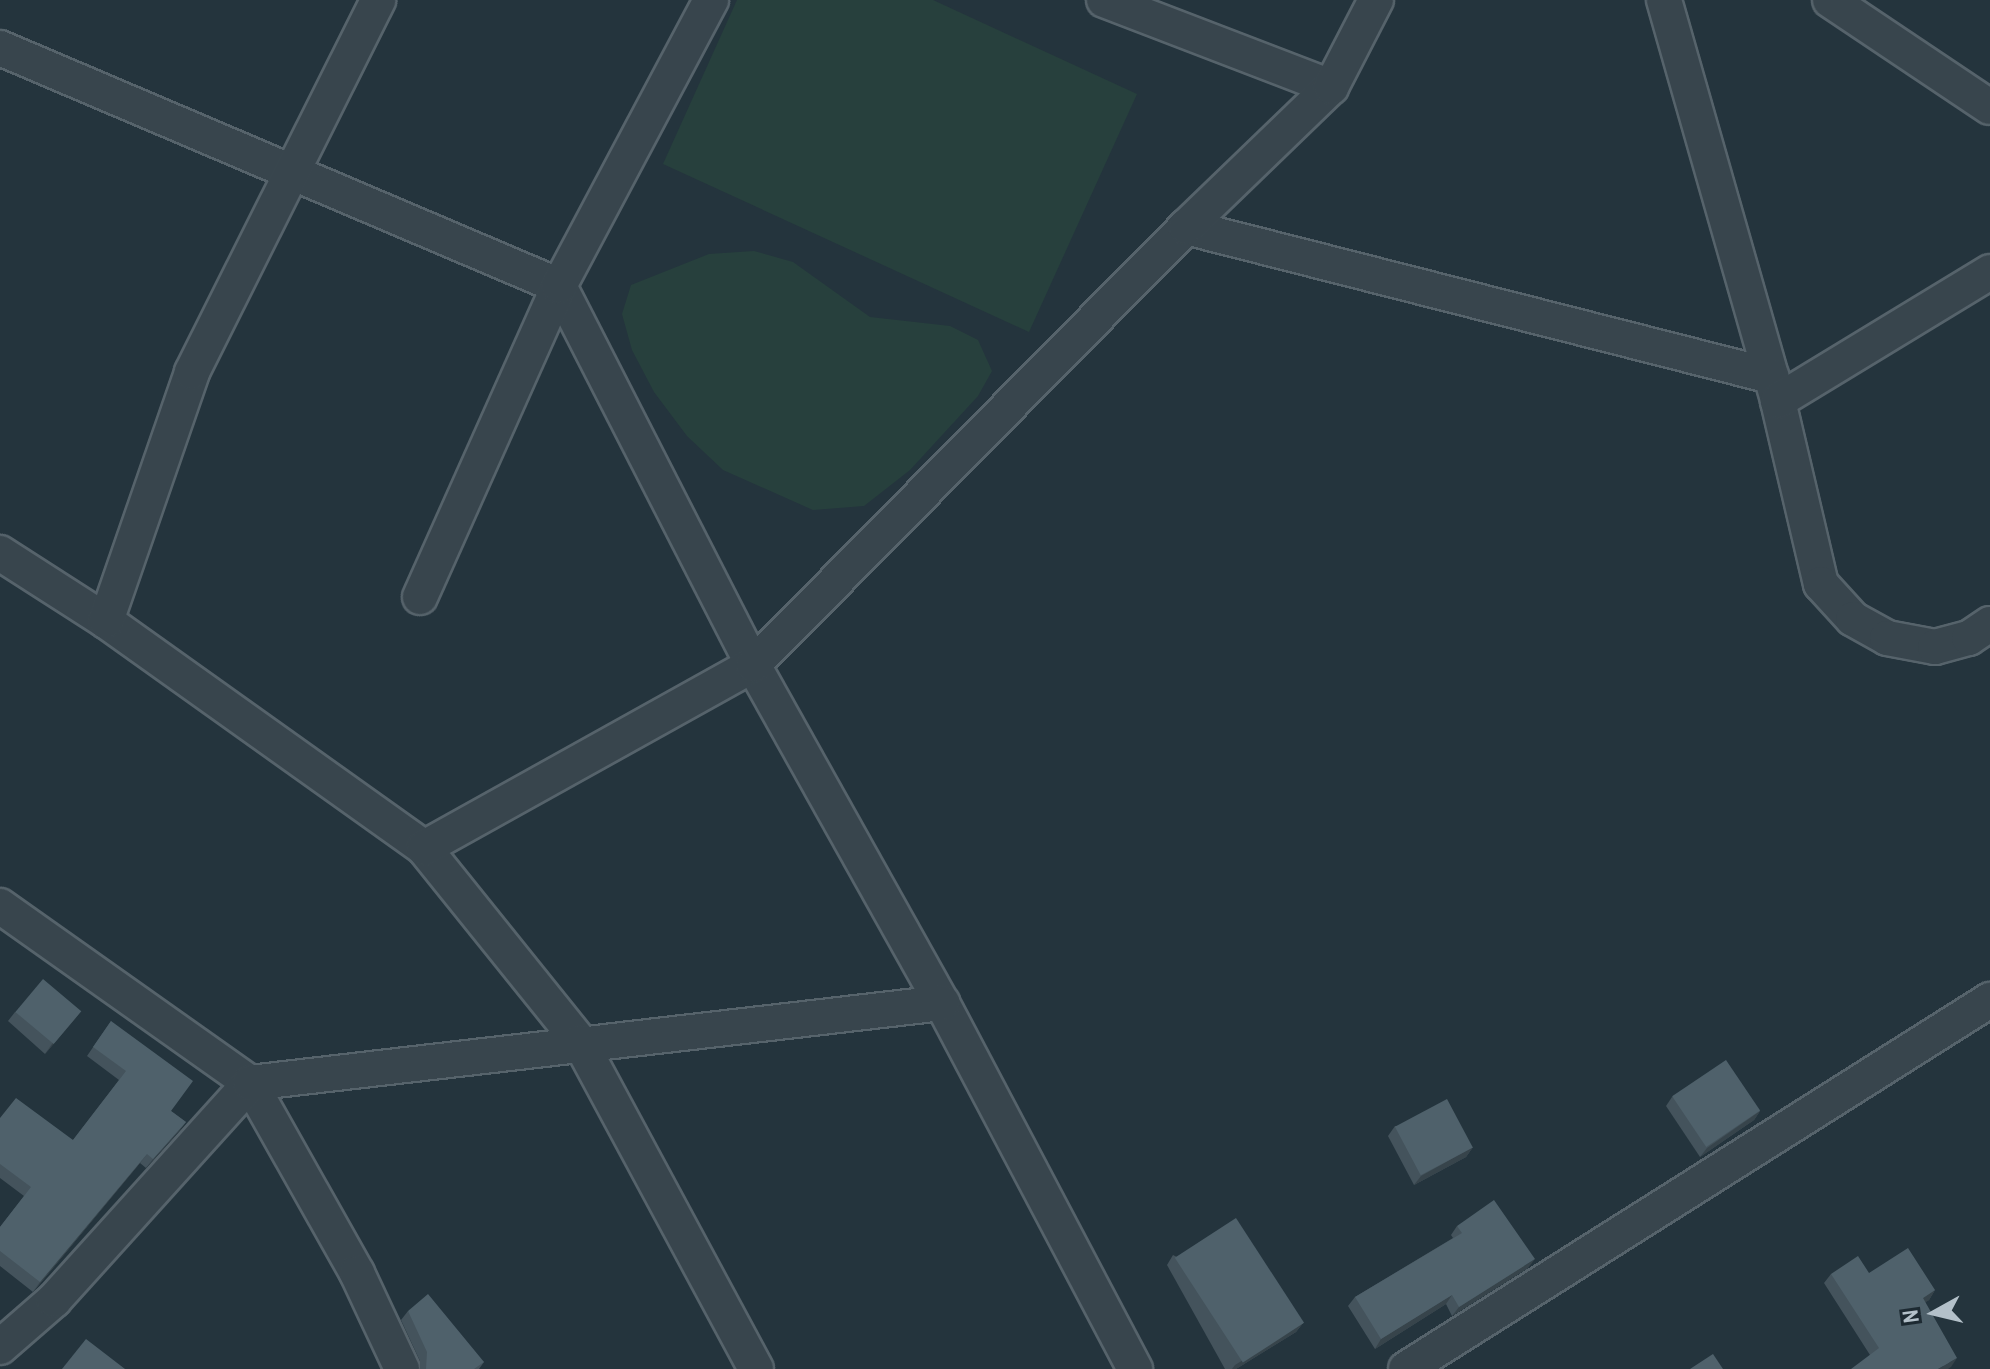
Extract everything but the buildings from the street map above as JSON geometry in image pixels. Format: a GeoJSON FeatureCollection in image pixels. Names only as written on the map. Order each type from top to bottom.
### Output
{"type":"FeatureCollection","features":[{"type":"Feature","properties":{"kind":"street"},"geometry":{"type":"LineString","coordinates":[[106,621],[192,372],[378,0]]}},
{"type":"Feature","properties":{"kind":"street"},"geometry":{"type":"LineString","coordinates":[[420,597],[559,286],[711,0]]}},
{"type":"Feature","properties":{"kind":"street"},"geometry":{"type":"LineString","coordinates":[[1104,0],[1331,87]]}},
{"type":"Feature","properties":{"kind":"street"},"geometry":{"type":"LineString","coordinates":[[424,848],[753,665],[1186,227],[1331,87],[1376,0]]}},
{"type":"Feature","properties":{"kind":"street"},"geometry":{"type":"LineString","coordinates":[[1664,0],[1775,388],[1821,584],[1853,619],[1887,638],[1935,647],[1969,638],[1990,624]]}},
{"type":"Feature","properties":{"kind":"street"},"geometry":{"type":"LineString","coordinates":[[1830,0],[1990,107]]}},
{"type":"Feature","properties":{"kind":"street"},"geometry":{"type":"LineString","coordinates":[[0,48],[559,286],[753,665],[942,1003],[1135,1369]]}},
{"type":"Feature","properties":{"kind":"street"},"geometry":{"type":"LineString","coordinates":[[1186,227],[1775,388],[1990,272]]}},
{"type":"Feature","properties":{"kind":"street"},"geometry":{"type":"LineString","coordinates":[[0,553],[106,621],[424,848],[580,1042],[756,1369]]}},
{"type":"Feature","properties":{"kind":"street"},"geometry":{"type":"LineString","coordinates":[[0,906],[250,1083],[357,1273],[388,1363]]}},
{"type":"Feature","properties":{"kind":"street"},"geometry":{"type":"LineString","coordinates":[[1406,1369],[1990,1000]]}},
{"type":"Feature","properties":{"kind":"street"},"geometry":{"type":"LineString","coordinates":[[0,1347],[54,1300],[250,1083],[580,1042],[942,1003]]}},
{"type":"Feature","properties":{"kind":"green space"},"geometry":{"type":"Polygon","coordinates":[[[737,0],[933,0],[1137,94],[1029,332],[663,164],[737,0]]]}},
{"type":"Feature","properties":{"kind":"green space"},"geometry":{"type":"Polygon","coordinates":[[[754,251],[793,262],[870,317],[950,326],[978,340],[992,371],[978,396],[910,470],[864,506],[813,510],[723,470],[687,436],[654,392],[632,350],[622,314],[631,285],[709,254],[754,251]]]}}]}
